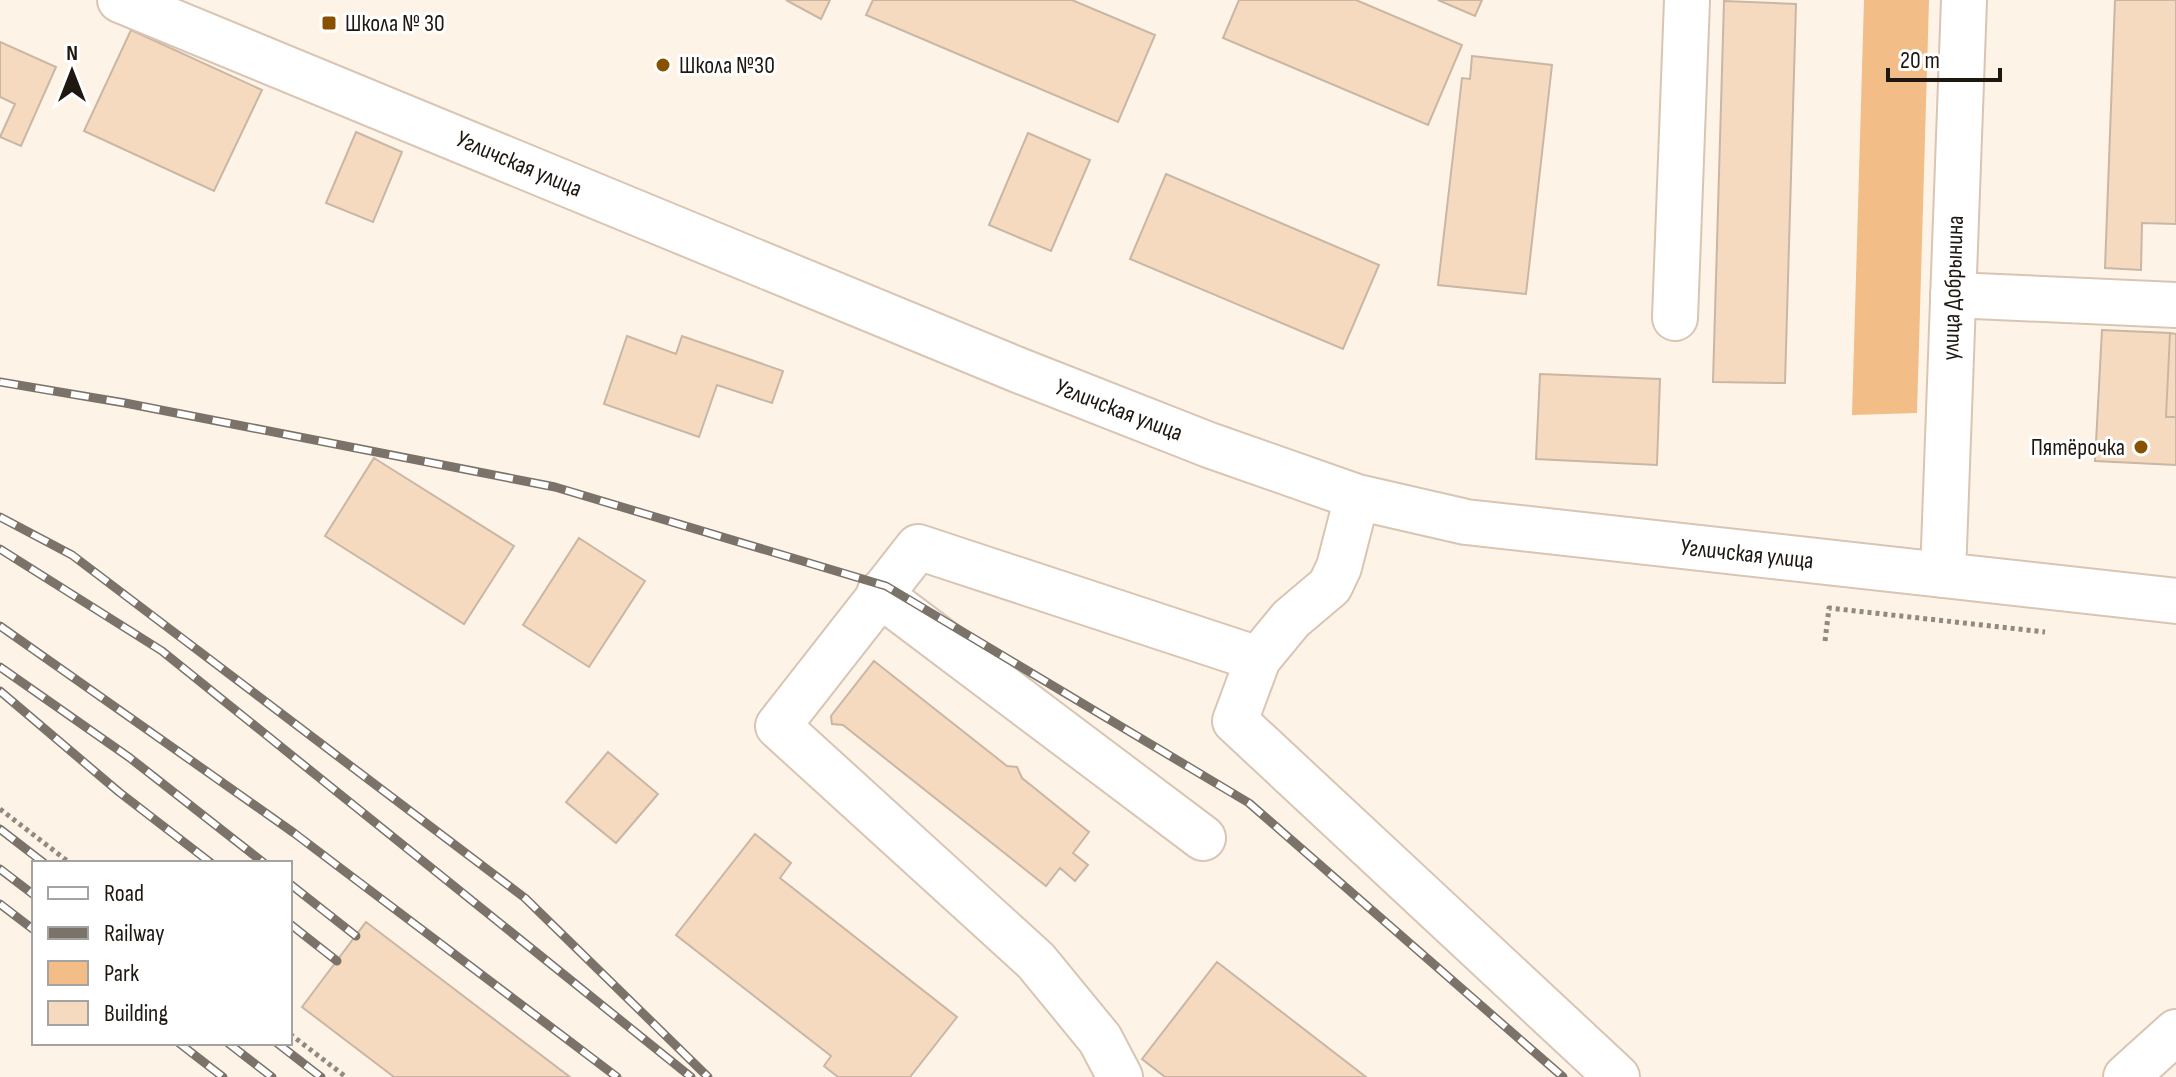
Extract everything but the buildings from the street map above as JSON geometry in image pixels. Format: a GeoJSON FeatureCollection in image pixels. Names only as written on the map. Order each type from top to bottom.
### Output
{"type":"FeatureCollection","features":[{"type":"Feature","properties":{"kind":"street","name":"Угличская улица"},"geometry":{"type":"LineString","coordinates":[[120,0],[1018,370],[1209,445],[1357,497],[1466,522],[2176,601]]}},
{"type":"Feature","properties":{"kind":"street"},"geometry":{"type":"LineString","coordinates":[[1675,318],[1687,0]]}},
{"type":"Feature","properties":{"kind":"street","name":"улица Добрынина"},"geometry":{"type":"LineString","coordinates":[[1943,575],[1964,0]]}},
{"type":"Feature","properties":{"kind":"street"},"geometry":{"type":"LineString","coordinates":[[1953,295],[2176,305]]}},
{"type":"Feature","properties":{"kind":"street"},"geometry":{"type":"LineString","coordinates":[[1357,497],[1339,567],[1330,586],[1291,619],[1258,659],[1235,721],[1617,1077]]}},
{"type":"Feature","properties":{"kind":"street"},"geometry":{"type":"LineString","coordinates":[[1120,1077],[1100,1039],[1036,961],[778,726],[918,547],[1258,659]]}},
{"type":"Feature","properties":{"kind":"street"},"geometry":{"type":"LineString","coordinates":[[879,594],[1203,838]]}},
{"type":"Feature","properties":{"kind":"street"},"geometry":{"type":"LineString","coordinates":[[2126,1077],[2176,1032]]}},
{"type":"Feature","properties":{"kind":"path"},"geometry":{"type":"LineString","coordinates":[[1825,641],[1829,608],[2045,632]]}},
{"type":"Feature","properties":{"kind":"path"},"geometry":{"type":"LineString","coordinates":[[0,809],[67,861]]}},
{"type":"Feature","properties":{"kind":"path"},"geometry":{"type":"LineString","coordinates":[[292,1036],[346,1077]]}},
{"type":"Feature","properties":{"kind":"green space"},"geometry":{"type":"Polygon","coordinates":[[[1864,0],[1929,0],[1917,413],[1852,415],[1864,0]]]}},
{"type":"Feature","properties":{"kind":"railway"},"geometry":{"type":"LineString","coordinates":[[0,382],[125,403],[555,487],[886,586],[1249,803],[1563,1077]]}},
{"type":"Feature","properties":{"kind":"railway"},"geometry":{"type":"LineString","coordinates":[[0,517],[72,555],[525,898],[708,1077]]}},
{"type":"Feature","properties":{"kind":"railway"},"geometry":{"type":"LineString","coordinates":[[0,549],[162,651],[691,1077]]}},
{"type":"Feature","properties":{"kind":"railway"},"geometry":{"type":"LineString","coordinates":[[0,626],[294,833],[617,1077]]}},
{"type":"Feature","properties":{"kind":"railway"},"geometry":{"type":"LineString","coordinates":[[0,667],[130,758],[261,861]]}},
{"type":"Feature","properties":{"kind":"railway"},"geometry":{"type":"LineString","coordinates":[[0,691],[119,792],[208,861]]}},
{"type":"Feature","properties":{"kind":"railway"},"geometry":{"type":"LineString","coordinates":[[0,829],[41,861]]}},
{"type":"Feature","properties":{"kind":"railway"},"geometry":{"type":"LineString","coordinates":[[0,869],[32,893]]}},
{"type":"Feature","properties":{"kind":"railway"},"geometry":{"type":"LineString","coordinates":[[292,886],[356,936]]}},
{"type":"Feature","properties":{"kind":"railway"},"geometry":{"type":"LineString","coordinates":[[0,904],[32,928]]}},
{"type":"Feature","properties":{"kind":"railway"},"geometry":{"type":"LineString","coordinates":[[292,926],[337,961]]}},
{"type":"Feature","properties":{"kind":"railway"},"geometry":{"type":"LineString","coordinates":[[182,1045],[223,1077]]}},
{"type":"Feature","properties":{"kind":"railway"},"geometry":{"type":"LineString","coordinates":[[231,1045],[272,1077]]}},
{"type":"Feature","properties":{"kind":"railway"},"geometry":{"type":"LineString","coordinates":[[280,1045],[321,1077]]}},
{"type":"Feature","properties":{"kind":"place","name":"Школа № 30"},"geometry":{"type":"Point","coordinates":[329,23]}},
{"type":"Feature","properties":{"kind":"place","name":"Школа №30"},"geometry":{"type":"Point","coordinates":[663,65]}},
{"type":"Feature","properties":{"kind":"place","name":"Пятёрочка"},"geometry":{"type":"Point","coordinates":[2141,447]}}]}
